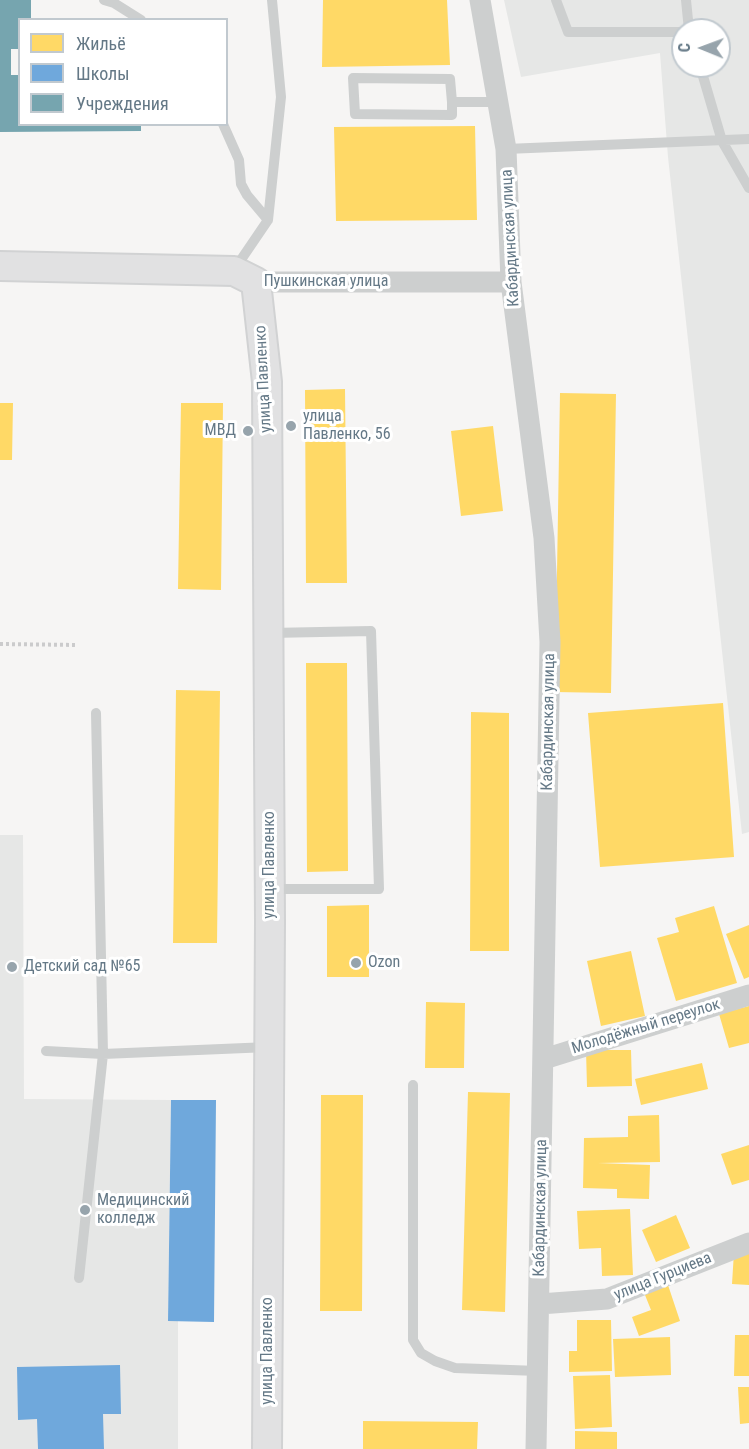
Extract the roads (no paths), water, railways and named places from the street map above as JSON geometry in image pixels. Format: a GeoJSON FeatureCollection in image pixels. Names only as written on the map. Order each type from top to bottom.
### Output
{"type":"FeatureCollection","features":[{"type":"Feature","properties":{"kind":"main road","name":"Пушкинская улица"},"geometry":{"type":"LineString","coordinates":[[0,266],[245,276]]}},
{"type":"Feature","properties":{"kind":"main road","name":"улица Павленко"},"geometry":{"type":"LineString","coordinates":[[245,276],[267,382],[270,633],[267,1449]]}},
{"type":"Feature","properties":{"kind":"street","name":"Кабардинская улица"},"geometry":{"type":"LineString","coordinates":[[480,0],[506,149],[511,282],[544,538],[550,642],[536,1449]]}},
{"type":"Feature","properties":{"kind":"street","name":"Пушкинская улица"},"geometry":{"type":"LineString","coordinates":[[245,276],[511,282]]}},
{"type":"Feature","properties":{"kind":"street","name":"Молодёжный переулок"},"geometry":{"type":"LineString","coordinates":[[544,1059],[749,995]]}},
{"type":"Feature","properties":{"kind":"street","name":"улица Гурциева"},"geometry":{"type":"LineString","coordinates":[[540,1304],[607,1299],[749,1243]]}},
{"type":"Feature","properties":{"kind":"lane"},"geometry":{"type":"LineString","coordinates":[[104,0],[114,3],[138,18]]}},
{"type":"Feature","properties":{"kind":"lane"},"geometry":{"type":"LineString","coordinates":[[245,276],[268,220],[281,98],[272,0]]}},
{"type":"Feature","properties":{"kind":"lane"},"geometry":{"type":"LineString","coordinates":[[556,0],[568,32],[671,32]]}},
{"type":"Feature","properties":{"kind":"lane"},"geometry":{"type":"LineString","coordinates":[[686,0],[688,18]]}},
{"type":"Feature","properties":{"kind":"lane"},"geometry":{"type":"LineString","coordinates":[[353,78],[450,79],[452,102],[452,115],[355,114],[353,78]]}},
{"type":"Feature","properties":{"kind":"lane"},"geometry":{"type":"LineString","coordinates":[[704,78],[722,141],[749,188]]}},
{"type":"Feature","properties":{"kind":"lane"},"geometry":{"type":"LineString","coordinates":[[452,102],[499,102]]}},
{"type":"Feature","properties":{"kind":"lane"},"geometry":{"type":"LineString","coordinates":[[224,126],[239,160],[241,184],[247,195],[268,220]]}},
{"type":"Feature","properties":{"kind":"lane"},"geometry":{"type":"LineString","coordinates":[[506,149],[749,139]]}},
{"type":"Feature","properties":{"kind":"lane"},"geometry":{"type":"LineString","coordinates":[[270,633],[371,631],[379,889],[270,889]]}},
{"type":"Feature","properties":{"kind":"lane"},"geometry":{"type":"LineString","coordinates":[[79,1278],[103,1054],[96,713]]}},
{"type":"Feature","properties":{"kind":"lane"},"geometry":{"type":"LineString","coordinates":[[46,1051],[103,1054],[270,1047]]}},
{"type":"Feature","properties":{"kind":"lane"},"geometry":{"type":"LineString","coordinates":[[413,1085],[412,1340],[422,1353],[435,1361],[455,1368],[538,1371]]}},
{"type":"Feature","properties":{"kind":"place","name":"улица Павленко, 56"},"geometry":{"type":"Point","coordinates":[291,426]}},
{"type":"Feature","properties":{"kind":"place","name":"МВД"},"geometry":{"type":"Point","coordinates":[248,431]}},
{"type":"Feature","properties":{"kind":"place","name":"Ozon"},"geometry":{"type":"Point","coordinates":[356,963]}},
{"type":"Feature","properties":{"kind":"place","name":"Детский сад №65"},"geometry":{"type":"Point","coordinates":[12,967]}},
{"type":"Feature","properties":{"kind":"place","name":"Медицинский колледж"},"geometry":{"type":"Point","coordinates":[85,1210]}}]}
